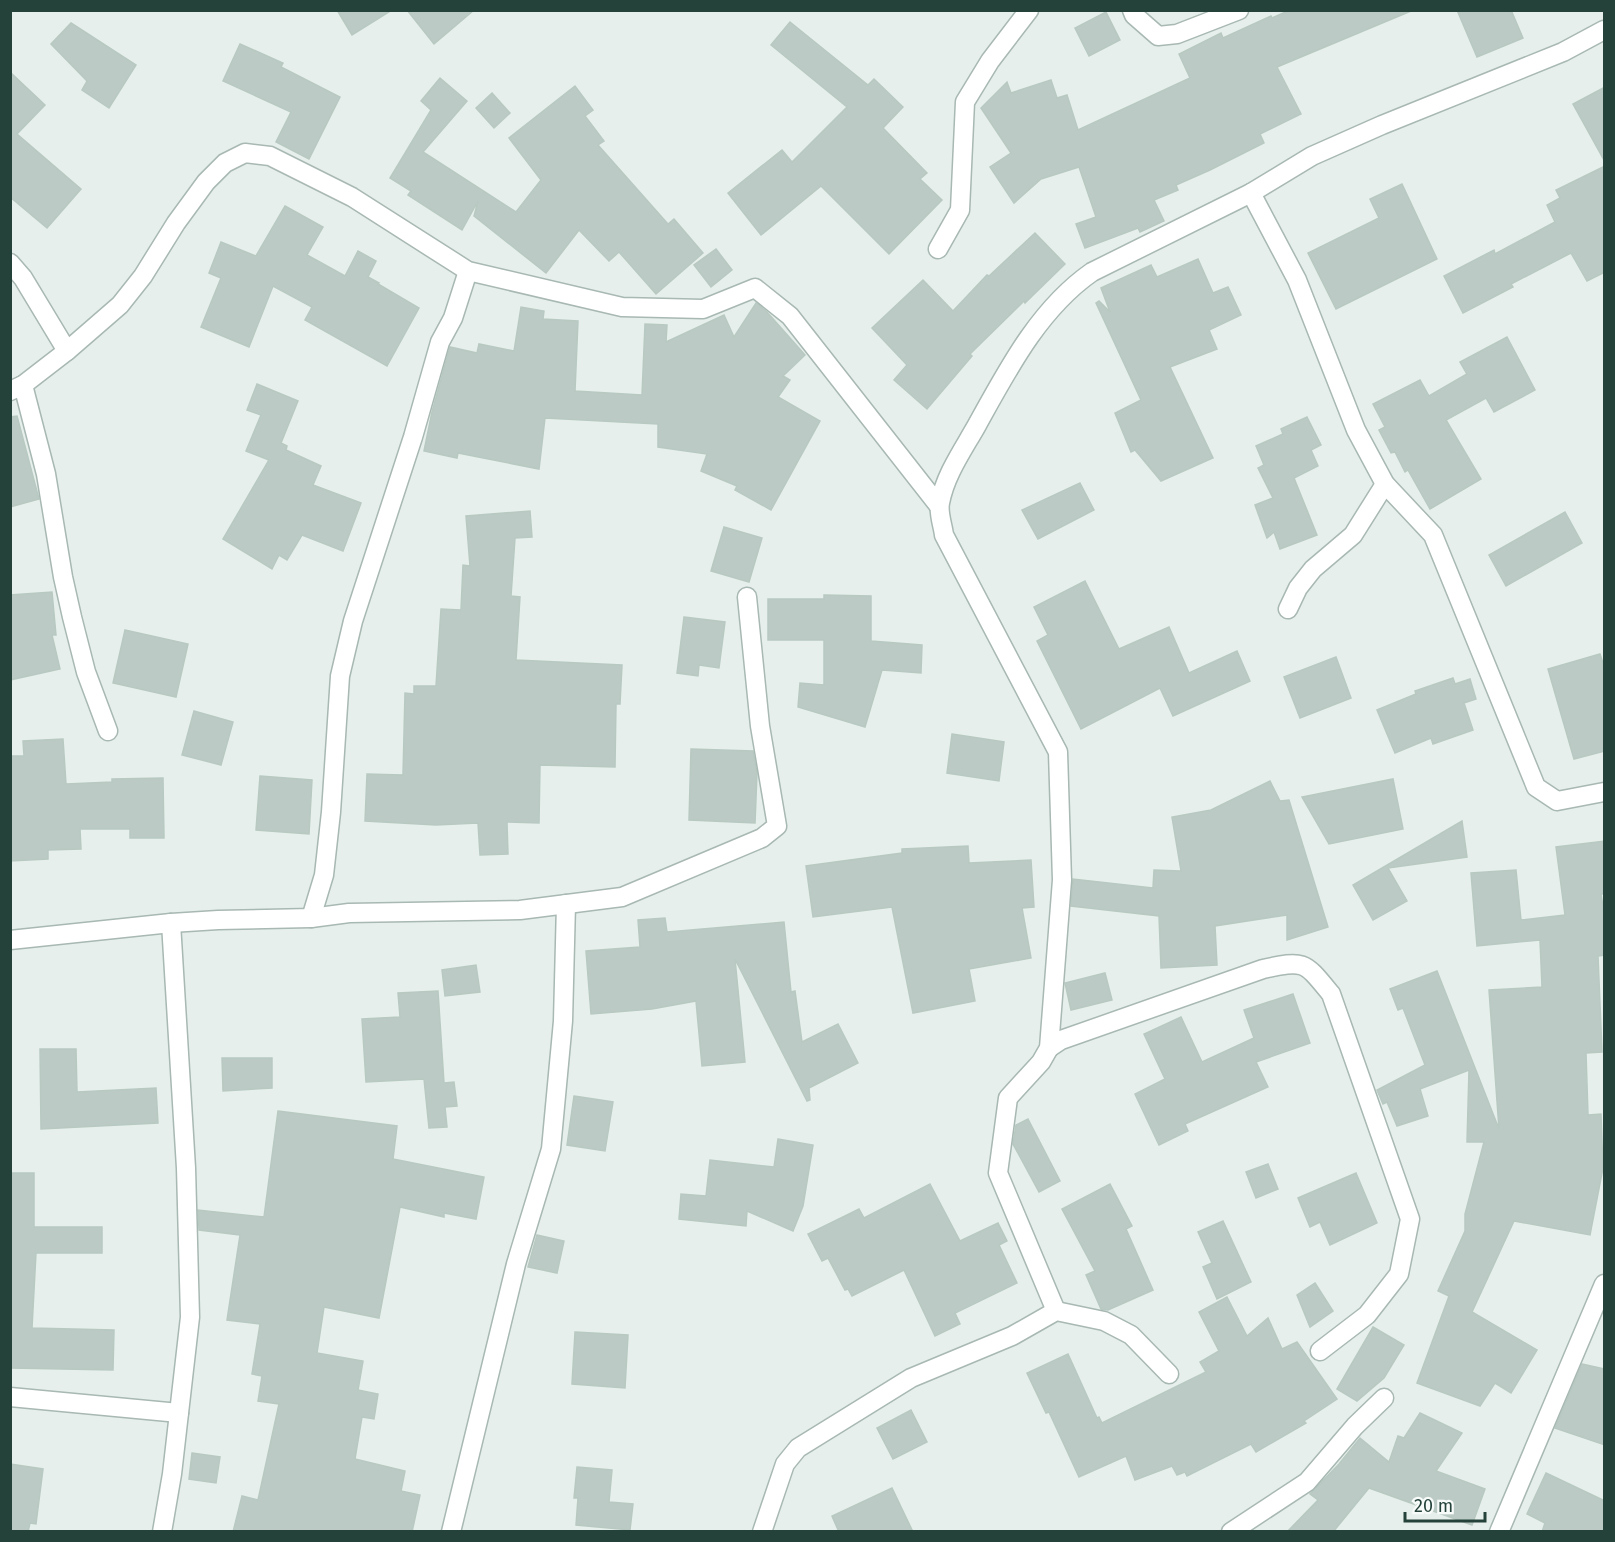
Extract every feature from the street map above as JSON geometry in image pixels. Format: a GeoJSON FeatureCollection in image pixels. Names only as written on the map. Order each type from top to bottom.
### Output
{"type":"FeatureCollection","features":[{"type":"Feature","properties":{"kind":"street"},"geometry":{"type":"LineString","coordinates":[[938,249],[960,210],[965,102],[990,61],[1029,10]]}},
{"type":"Feature","properties":{"kind":"street"},"geometry":{"type":"LineString","coordinates":[[1132,10],[1134,15],[1158,36],[1178,34],[1239,10]]}},
{"type":"Feature","properties":{"kind":"street"},"geometry":{"type":"LineString","coordinates":[[1056,1311],[998,1173],[1008,1098],[1041,1062],[1049,1048],[1062,880],[1058,752],[944,535],[939,506],[947,477],[1014,358],[1056,302],[1071,286],[1092,272],[1251,194],[1322,152],[1382,125],[1563,52],[1605,30]]}},
{"type":"Feature","properties":{"kind":"street"},"geometry":{"type":"LineString","coordinates":[[108,731],[86,672],[63,577],[46,474],[17,388],[67,351],[120,305],[143,276],[176,223],[206,182],[225,163],[245,153],[270,156],[352,197],[468,271],[622,307],[703,309],[755,288],[790,316],[939,506]]}},
{"type":"Feature","properties":{"kind":"street"},"geometry":{"type":"LineString","coordinates":[[1251,194],[1297,280],[1356,430],[1385,484],[1433,535],[1536,787],[1557,801],[1605,792]]}},
{"type":"Feature","properties":{"kind":"street"},"geometry":{"type":"LineString","coordinates":[[10,263],[23,278],[67,351]]}},
{"type":"Feature","properties":{"kind":"street"},"geometry":{"type":"LineString","coordinates":[[311,918],[324,875],[331,812],[340,676],[353,621],[440,342],[453,318],[468,271]]}},
{"type":"Feature","properties":{"kind":"street"},"geometry":{"type":"LineString","coordinates":[[1288,609],[1298,588],[1313,569],[1353,535],[1385,484]]}},
{"type":"Feature","properties":{"kind":"street"},"geometry":{"type":"LineString","coordinates":[[10,940],[218,920],[311,918],[349,913],[520,910],[622,897],[762,838],[777,826],[760,726],[747,597]]}},
{"type":"Feature","properties":{"kind":"street"},"geometry":{"type":"LineString","coordinates":[[451,1532],[516,1264],[551,1149],[563,1021],[566,904]]}},
{"type":"Feature","properties":{"kind":"street"},"geometry":{"type":"LineString","coordinates":[[162,1532],[172,1474],[190,1317],[186,1168],[171,923]]}},
{"type":"Feature","properties":{"kind":"street"},"geometry":{"type":"LineString","coordinates":[[1049,1048],[1061,1040],[1263,969],[1294,962],[1311,969],[1331,994],[1410,1219],[1400,1274],[1367,1315],[1320,1351]]}},
{"type":"Feature","properties":{"kind":"street"},"geometry":{"type":"LineString","coordinates":[[1499,1532],[1605,1284]]}},
{"type":"Feature","properties":{"kind":"street"},"geometry":{"type":"LineString","coordinates":[[762,1532],[785,1464],[798,1448],[911,1378],[1012,1336],[1056,1311],[1104,1321],[1131,1335],[1169,1374]]}},
{"type":"Feature","properties":{"kind":"street"},"geometry":{"type":"LineString","coordinates":[[10,1397],[179,1413]]}},
{"type":"Feature","properties":{"kind":"street"},"geometry":{"type":"LineString","coordinates":[[1234,1530],[1307,1482],[1355,1426],[1384,1398]]}},
{"type":"Feature","properties":{"kind":"building"},"geometry":{"type":"Polygon","coordinates":[[[337,10],[392,10],[352,35],[337,10]]]}},
{"type":"Feature","properties":{"kind":"building"},"geometry":{"type":"Polygon","coordinates":[[[407,10],[474,10],[434,44],[407,10]]]}},
{"type":"Feature","properties":{"kind":"building"},"geometry":{"type":"Polygon","coordinates":[[[1290,10],[1411,11],[1277,67],[1301,114],[1260,134],[1264,143],[1176,185],[1178,190],[1154,200],[1164,221],[1140,232],[1138,228],[1085,248],[1076,224],[1096,217],[1079,167],[1041,179],[1014,203],[990,167],[1011,153],[981,108],[1007,82],[1011,93],[1051,80],[1057,98],[1067,95],[1078,130],[1190,78],[1179,54],[1221,33],[1223,38],[1290,10]]]}},
{"type":"Feature","properties":{"kind":"building"},"geometry":{"type":"Polygon","coordinates":[[[1457,10],[1511,10],[1523,38],[1477,57],[1457,10]]]}},
{"type":"Feature","properties":{"kind":"building"},"geometry":{"type":"Polygon","coordinates":[[[1106,12],[1120,40],[1089,56],[1075,28],[1106,12]]]}},
{"type":"Feature","properties":{"kind":"building"},"geometry":{"type":"Polygon","coordinates":[[[790,22],[868,85],[874,79],[903,107],[883,128],[927,173],[920,179],[942,200],[889,254],[821,186],[761,235],[728,193],[782,150],[792,162],[847,107],[771,45],[790,22]]]}},
{"type":"Feature","properties":{"kind":"building"},"geometry":{"type":"Polygon","coordinates":[[[71,23],[136,65],[109,108],[82,90],[87,81],[51,44],[71,23]]]}},
{"type":"Feature","properties":{"kind":"building"},"geometry":{"type":"Polygon","coordinates":[[[240,44],[283,63],[281,67],[340,97],[309,159],[276,142],[291,112],[223,81],[240,44]]]}},
{"type":"Feature","properties":{"kind":"building"},"geometry":{"type":"Polygon","coordinates":[[[10,72],[45,105],[17,134],[81,189],[47,228],[10,197],[10,72]]]}},
{"type":"Feature","properties":{"kind":"building"},"geometry":{"type":"Polygon","coordinates":[[[440,78],[467,101],[423,152],[516,212],[541,180],[509,138],[575,86],[593,110],[585,116],[604,141],[598,145],[668,224],[674,219],[703,253],[656,294],[619,252],[609,261],[579,230],[546,273],[474,216],[478,201],[462,230],[408,195],[411,191],[390,178],[431,110],[421,101],[440,78]]]}},
{"type":"Feature","properties":{"kind":"building"},"geometry":{"type":"Polygon","coordinates":[[[1605,87],[1605,162],[1573,104],[1605,87]]]}},
{"type":"Feature","properties":{"kind":"building"},"geometry":{"type":"Polygon","coordinates":[[[492,93],[510,113],[494,128],[476,108],[492,93]]]}},
{"type":"Feature","properties":{"kind":"building"},"geometry":{"type":"Polygon","coordinates":[[[1605,166],[1605,272],[1587,281],[1571,253],[1511,284],[1513,287],[1463,313],[1444,276],[1494,250],[1495,254],[1555,222],[1547,205],[1560,198],[1556,190],[1605,166]]]}},
{"type":"Feature","properties":{"kind":"building"},"geometry":{"type":"Polygon","coordinates":[[[1402,184],[1437,259],[1336,309],[1308,253],[1379,218],[1370,199],[1402,184]]]}},
{"type":"Feature","properties":{"kind":"building"},"geometry":{"type":"Polygon","coordinates":[[[285,206],[323,227],[307,255],[345,276],[358,251],[376,261],[368,277],[419,308],[387,366],[305,320],[312,307],[273,286],[249,347],[201,327],[221,278],[209,273],[221,242],[256,256],[285,206]]]}},
{"type":"Feature","properties":{"kind":"building"},"geometry":{"type":"Polygon","coordinates":[[[1035,233],[1065,264],[970,354],[972,356],[927,409],[894,380],[907,365],[872,328],[923,280],[953,311],[987,275],[989,276],[1035,233]]]}},
{"type":"Feature","properties":{"kind":"building"},"geometry":{"type":"Polygon","coordinates":[[[716,249],[732,270],[711,287],[694,265],[716,249]]]}},
{"type":"Feature","properties":{"kind":"building"},"geometry":{"type":"Polygon","coordinates":[[[1198,259],[1213,293],[1228,287],[1241,315],[1209,330],[1217,349],[1170,367],[1213,458],[1161,481],[1135,450],[1131,452],[1115,413],[1141,400],[1096,303],[1099,301],[1110,312],[1101,288],[1151,265],[1157,277],[1198,259]]]}},
{"type":"Feature","properties":{"kind":"building"},"geometry":{"type":"Polygon","coordinates":[[[756,303],[767,312],[805,355],[783,376],[790,380],[778,397],[820,421],[771,510],[735,490],[737,486],[701,471],[707,454],[658,447],[658,424],[545,418],[539,469],[458,453],[457,458],[424,451],[450,347],[477,353],[479,344],[514,351],[521,307],[544,311],[543,319],[578,321],[575,391],[642,395],[645,324],[667,325],[666,342],[724,315],[734,337],[756,303]]]}},
{"type":"Feature","properties":{"kind":"building"},"geometry":{"type":"Polygon","coordinates":[[[1507,337],[1535,390],[1494,412],[1486,398],[1446,420],[1481,479],[1430,509],[1408,470],[1405,472],[1395,452],[1391,453],[1379,430],[1385,427],[1373,404],[1420,380],[1429,396],[1467,374],[1460,362],[1507,337]]]}},
{"type":"Feature","properties":{"kind":"building"},"geometry":{"type":"Polygon","coordinates":[[[257,384],[298,401],[281,443],[287,446],[286,450],[321,466],[313,485],[361,503],[343,551],[302,535],[287,560],[279,555],[272,569],[223,539],[269,460],[246,451],[261,415],[247,410],[257,384]]]}},
{"type":"Feature","properties":{"kind":"building"},"geometry":{"type":"Polygon","coordinates":[[[17,416],[39,499],[10,507],[10,417],[17,416]]]}},
{"type":"Feature","properties":{"kind":"building"},"geometry":{"type":"Polygon","coordinates":[[[1307,417],[1321,445],[1311,450],[1318,466],[1294,478],[1317,535],[1280,549],[1274,532],[1267,538],[1255,505],[1273,498],[1258,468],[1264,465],[1256,446],[1283,434],[1281,429],[1307,417]]]}},
{"type":"Feature","properties":{"kind":"building"},"geometry":{"type":"Polygon","coordinates":[[[1080,483],[1094,510],[1038,539],[1022,510],[1080,483]]]}},
{"type":"Feature","properties":{"kind":"building"},"geometry":{"type":"Polygon","coordinates":[[[530,511],[532,537],[515,538],[511,596],[520,597],[516,660],[622,665],[620,704],[616,704],[615,767],[540,765],[539,823],[507,822],[508,854],[480,855],[478,823],[436,825],[365,821],[367,774],[403,775],[405,693],[414,694],[414,686],[436,686],[441,609],[461,610],[463,565],[470,566],[466,516],[530,511]]]}},
{"type":"Feature","properties":{"kind":"building"},"geometry":{"type":"Polygon","coordinates":[[[1565,512],[1582,543],[1506,586],[1489,555],[1565,512]]]}},
{"type":"Feature","properties":{"kind":"building"},"geometry":{"type":"Polygon","coordinates":[[[724,527],[762,538],[749,582],[711,571],[724,527]]]}},
{"type":"Feature","properties":{"kind":"building"},"geometry":{"type":"Polygon","coordinates":[[[1085,581],[1119,649],[1169,627],[1189,673],[1237,651],[1250,681],[1173,716],[1160,688],[1081,729],[1037,641],[1048,635],[1034,607],[1085,581]]]}},
{"type":"Feature","properties":{"kind":"building"},"geometry":{"type":"Polygon","coordinates":[[[52,592],[56,635],[52,635],[60,669],[10,680],[10,595],[52,592]]]}},
{"type":"Feature","properties":{"kind":"building"},"geometry":{"type":"Polygon","coordinates":[[[824,595],[871,596],[871,641],[922,645],[921,673],[882,670],[865,727],[798,707],[800,683],[824,685],[824,640],[768,640],[768,599],[824,599],[824,595]]]}},
{"type":"Feature","properties":{"kind":"building"},"geometry":{"type":"Polygon","coordinates":[[[684,617],[725,622],[719,668],[699,665],[698,676],[677,673],[684,617]]]}},
{"type":"Feature","properties":{"kind":"building"},"geometry":{"type":"Polygon","coordinates":[[[125,630],[188,644],[176,697],[113,683],[125,630]]]}},
{"type":"Feature","properties":{"kind":"building"},"geometry":{"type":"Polygon","coordinates":[[[1600,654],[1605,669],[1605,751],[1574,759],[1548,669],[1600,654]]]}},
{"type":"Feature","properties":{"kind":"building"},"geometry":{"type":"Polygon","coordinates":[[[1336,657],[1351,698],[1300,718],[1284,677],[1336,657]]]}},
{"type":"Feature","properties":{"kind":"building"},"geometry":{"type":"Polygon","coordinates":[[[1453,678],[1455,684],[1470,679],[1476,699],[1464,703],[1473,730],[1433,744],[1431,738],[1395,753],[1377,710],[1416,694],[1415,691],[1453,678]]]}},
{"type":"Feature","properties":{"kind":"building"},"geometry":{"type":"Polygon","coordinates":[[[194,711],[233,722],[221,765],[182,755],[194,711]]]}},
{"type":"Feature","properties":{"kind":"building"},"geometry":{"type":"Polygon","coordinates":[[[952,734],[1004,742],[999,781],[947,773],[952,734]]]}},
{"type":"Feature","properties":{"kind":"building"},"geometry":{"type":"Polygon","coordinates":[[[63,739],[66,784],[112,782],[112,779],[163,778],[164,838],[130,838],[130,829],[80,829],[81,849],[48,850],[48,859],[10,861],[10,756],[24,756],[23,741],[63,739]]]}},
{"type":"Feature","properties":{"kind":"building"},"geometry":{"type":"Polygon","coordinates":[[[691,749],[753,751],[757,773],[755,823],[689,820],[691,749]]]}},
{"type":"Feature","properties":{"kind":"building"},"geometry":{"type":"Polygon","coordinates":[[[260,776],[312,780],[309,834],[256,830],[260,776]]]}},
{"type":"Feature","properties":{"kind":"building"},"geometry":{"type":"Polygon","coordinates":[[[1393,779],[1403,829],[1329,844],[1302,797],[1393,779]]]}},
{"type":"Feature","properties":{"kind":"building"},"geometry":{"type":"Polygon","coordinates":[[[1270,781],[1280,801],[1289,800],[1328,927],[1287,940],[1287,915],[1215,926],[1217,965],[1161,968],[1159,916],[1071,906],[1073,879],[1153,888],[1154,870],[1181,871],[1172,817],[1211,810],[1270,781]]]}},
{"type":"Feature","properties":{"kind":"building"},"geometry":{"type":"Polygon","coordinates":[[[1462,821],[1467,857],[1388,868],[1407,901],[1373,920],[1353,885],[1462,821]]]}},
{"type":"Feature","properties":{"kind":"building"},"geometry":{"type":"Polygon","coordinates":[[[1605,841],[1605,894],[1601,894],[1605,919],[1605,955],[1598,956],[1602,1052],[1586,1053],[1588,1115],[1601,1114],[1603,1168],[1590,1235],[1514,1221],[1472,1312],[1537,1350],[1511,1393],[1495,1383],[1480,1406],[1417,1383],[1449,1296],[1438,1291],[1465,1231],[1465,1214],[1484,1142],[1467,1142],[1469,1070],[1420,1089],[1428,1116],[1397,1126],[1387,1102],[1383,1104],[1377,1090],[1425,1065],[1403,1008],[1398,1010],[1390,989],[1437,971],[1499,1129],[1489,990],[1542,987],[1540,940],[1477,946],[1471,873],[1516,870],[1521,920],[1565,915],[1556,847],[1605,841]]]}},
{"type":"Feature","properties":{"kind":"building"},"geometry":{"type":"Polygon","coordinates":[[[968,846],[969,863],[1031,860],[1034,907],[1022,908],[1031,958],[969,969],[975,1001],[913,1013],[892,907],[813,917],[806,866],[902,853],[902,849],[968,846]]]}},
{"type":"Feature","properties":{"kind":"building"},"geometry":{"type":"Polygon","coordinates":[[[665,918],[667,932],[784,922],[791,992],[795,991],[802,1042],[838,1024],[858,1063],[809,1088],[810,1100],[807,1101],[735,959],[745,1062],[702,1066],[696,1001],[652,1009],[591,1014],[586,951],[640,947],[638,920],[665,918]]]}},
{"type":"Feature","properties":{"kind":"building"},"geometry":{"type":"Polygon","coordinates":[[[476,965],[480,992],[445,996],[442,970],[476,965]]]}},
{"type":"Feature","properties":{"kind":"building"},"geometry":{"type":"Polygon","coordinates":[[[1105,973],[1112,1000],[1071,1010],[1065,983],[1105,973]]]}},
{"type":"Feature","properties":{"kind":"building"},"geometry":{"type":"Polygon","coordinates":[[[438,991],[444,1083],[454,1082],[457,1106],[445,1107],[447,1127],[429,1128],[424,1079],[366,1082],[362,1019],[400,1017],[398,993],[438,991]]]}},
{"type":"Feature","properties":{"kind":"building"},"geometry":{"type":"Polygon","coordinates":[[[1293,994],[1310,1043],[1256,1062],[1268,1087],[1185,1124],[1188,1131],[1159,1145],[1135,1094],[1165,1079],[1144,1034],[1181,1017],[1202,1062],[1254,1038],[1244,1010],[1293,994]]]}},
{"type":"Feature","properties":{"kind":"building"},"geometry":{"type":"Polygon","coordinates":[[[40,1049],[76,1049],[77,1092],[156,1088],[158,1123],[41,1129],[40,1049]]]}},
{"type":"Feature","properties":{"kind":"building"},"geometry":{"type":"Polygon","coordinates":[[[222,1058],[272,1058],[272,1088],[223,1091],[222,1058]]]}},
{"type":"Feature","properties":{"kind":"building"},"geometry":{"type":"Polygon","coordinates":[[[574,1096],[613,1102],[605,1151],[567,1145],[574,1096]]]}},
{"type":"Feature","properties":{"kind":"building"},"geometry":{"type":"Polygon","coordinates":[[[278,1111],[397,1126],[393,1159],[484,1177],[476,1219],[444,1213],[444,1217],[400,1207],[379,1318],[324,1307],[317,1353],[363,1361],[358,1390],[378,1394],[374,1419],[362,1417],[355,1459],[405,1471],[401,1491],[420,1495],[412,1532],[233,1532],[242,1496],[258,1500],[279,1404],[258,1401],[262,1376],[252,1374],[260,1324],[227,1320],[240,1235],[199,1230],[198,1210],[264,1217],[278,1111]]]}},
{"type":"Feature","properties":{"kind":"building"},"geometry":{"type":"Polygon","coordinates":[[[1028,1119],[1060,1181],[1039,1192],[1013,1144],[1016,1125],[1028,1119]]]}},
{"type":"Feature","properties":{"kind":"building"},"geometry":{"type":"Polygon","coordinates":[[[778,1139],[813,1145],[803,1206],[793,1231],[747,1211],[746,1226],[679,1219],[681,1194],[706,1196],[710,1160],[774,1167],[778,1139]]]}},
{"type":"Feature","properties":{"kind":"building"},"geometry":{"type":"Polygon","coordinates":[[[1268,1164],[1278,1189],[1256,1198],[1246,1172],[1268,1164]]]}},
{"type":"Feature","properties":{"kind":"building"},"geometry":{"type":"Polygon","coordinates":[[[10,1173],[34,1173],[34,1227],[102,1227],[102,1253],[36,1253],[32,1328],[114,1330],[113,1370],[10,1368],[10,1173]]]}},
{"type":"Feature","properties":{"kind":"building"},"geometry":{"type":"Polygon","coordinates":[[[1356,1173],[1377,1223],[1330,1245],[1320,1222],[1310,1227],[1298,1198],[1356,1173]]]}},
{"type":"Feature","properties":{"kind":"building"},"geometry":{"type":"Polygon","coordinates":[[[930,1184],[960,1241],[998,1223],[1007,1241],[999,1245],[1017,1283],[955,1313],[960,1324],[935,1336],[904,1270],[852,1296],[848,1289],[845,1290],[828,1258],[822,1261],[808,1234],[859,1209],[864,1218],[930,1184]]]}},
{"type":"Feature","properties":{"kind":"building"},"geometry":{"type":"Polygon","coordinates":[[[1110,1184],[1132,1226],[1126,1229],[1153,1290],[1108,1310],[1101,1309],[1086,1275],[1095,1271],[1062,1209],[1110,1184]]]}},
{"type":"Feature","properties":{"kind":"building"},"geometry":{"type":"Polygon","coordinates":[[[1223,1221],[1251,1282],[1217,1299],[1203,1267],[1212,1263],[1198,1232],[1223,1221]]]}},
{"type":"Feature","properties":{"kind":"building"},"geometry":{"type":"Polygon","coordinates":[[[537,1235],[564,1241],[557,1273],[528,1267],[537,1235]]]}},
{"type":"Feature","properties":{"kind":"building"},"geometry":{"type":"Polygon","coordinates":[[[1315,1283],[1333,1311],[1310,1327],[1297,1295],[1315,1283]]]}},
{"type":"Feature","properties":{"kind":"building"},"geometry":{"type":"Polygon","coordinates":[[[1227,1297],[1247,1336],[1268,1318],[1282,1349],[1297,1342],[1337,1399],[1304,1421],[1306,1423],[1256,1452],[1251,1444],[1187,1476],[1185,1472],[1177,1475],[1172,1466],[1135,1480],[1126,1456],[1079,1477],[1049,1412],[1046,1413],[1027,1373],[1068,1354],[1097,1418],[1099,1417],[1102,1423],[1206,1372],[1200,1362],[1219,1351],[1199,1312],[1227,1297]]]}},
{"type":"Feature","properties":{"kind":"building"},"geometry":{"type":"Polygon","coordinates":[[[1373,1327],[1404,1345],[1384,1378],[1357,1401],[1337,1389],[1373,1327]]]}},
{"type":"Feature","properties":{"kind":"building"},"geometry":{"type":"Polygon","coordinates":[[[575,1332],[628,1335],[625,1388],[572,1384],[575,1332]]]}},
{"type":"Feature","properties":{"kind":"building"},"geometry":{"type":"Polygon","coordinates":[[[1582,1364],[1605,1369],[1605,1445],[1555,1428],[1582,1364]]]}},
{"type":"Feature","properties":{"kind":"building"},"geometry":{"type":"Polygon","coordinates":[[[911,1410],[927,1442],[893,1459],[877,1428],[911,1410]]]}},
{"type":"Feature","properties":{"kind":"building"},"geometry":{"type":"Polygon","coordinates":[[[1420,1413],[1462,1433],[1436,1471],[1485,1489],[1472,1525],[1369,1488],[1333,1532],[1287,1532],[1318,1500],[1310,1494],[1360,1438],[1389,1462],[1398,1436],[1404,1438],[1420,1413]]]}},
{"type":"Feature","properties":{"kind":"building"},"geometry":{"type":"Polygon","coordinates":[[[192,1453],[220,1457],[216,1483],[189,1479],[192,1453]]]}},
{"type":"Feature","properties":{"kind":"building"},"geometry":{"type":"Polygon","coordinates":[[[10,1464],[43,1469],[36,1524],[30,1523],[28,1532],[10,1532],[10,1464]]]}},
{"type":"Feature","properties":{"kind":"building"},"geometry":{"type":"Polygon","coordinates":[[[577,1467],[612,1470],[609,1502],[633,1504],[630,1530],[576,1525],[578,1498],[574,1498],[577,1467]]]}},
{"type":"Feature","properties":{"kind":"building"},"geometry":{"type":"Polygon","coordinates":[[[1546,1473],[1605,1501],[1605,1532],[1542,1532],[1545,1523],[1527,1514],[1546,1473]]]}},
{"type":"Feature","properties":{"kind":"building"},"geometry":{"type":"Polygon","coordinates":[[[892,1488],[913,1532],[839,1532],[832,1516],[892,1488]]]}}]}
